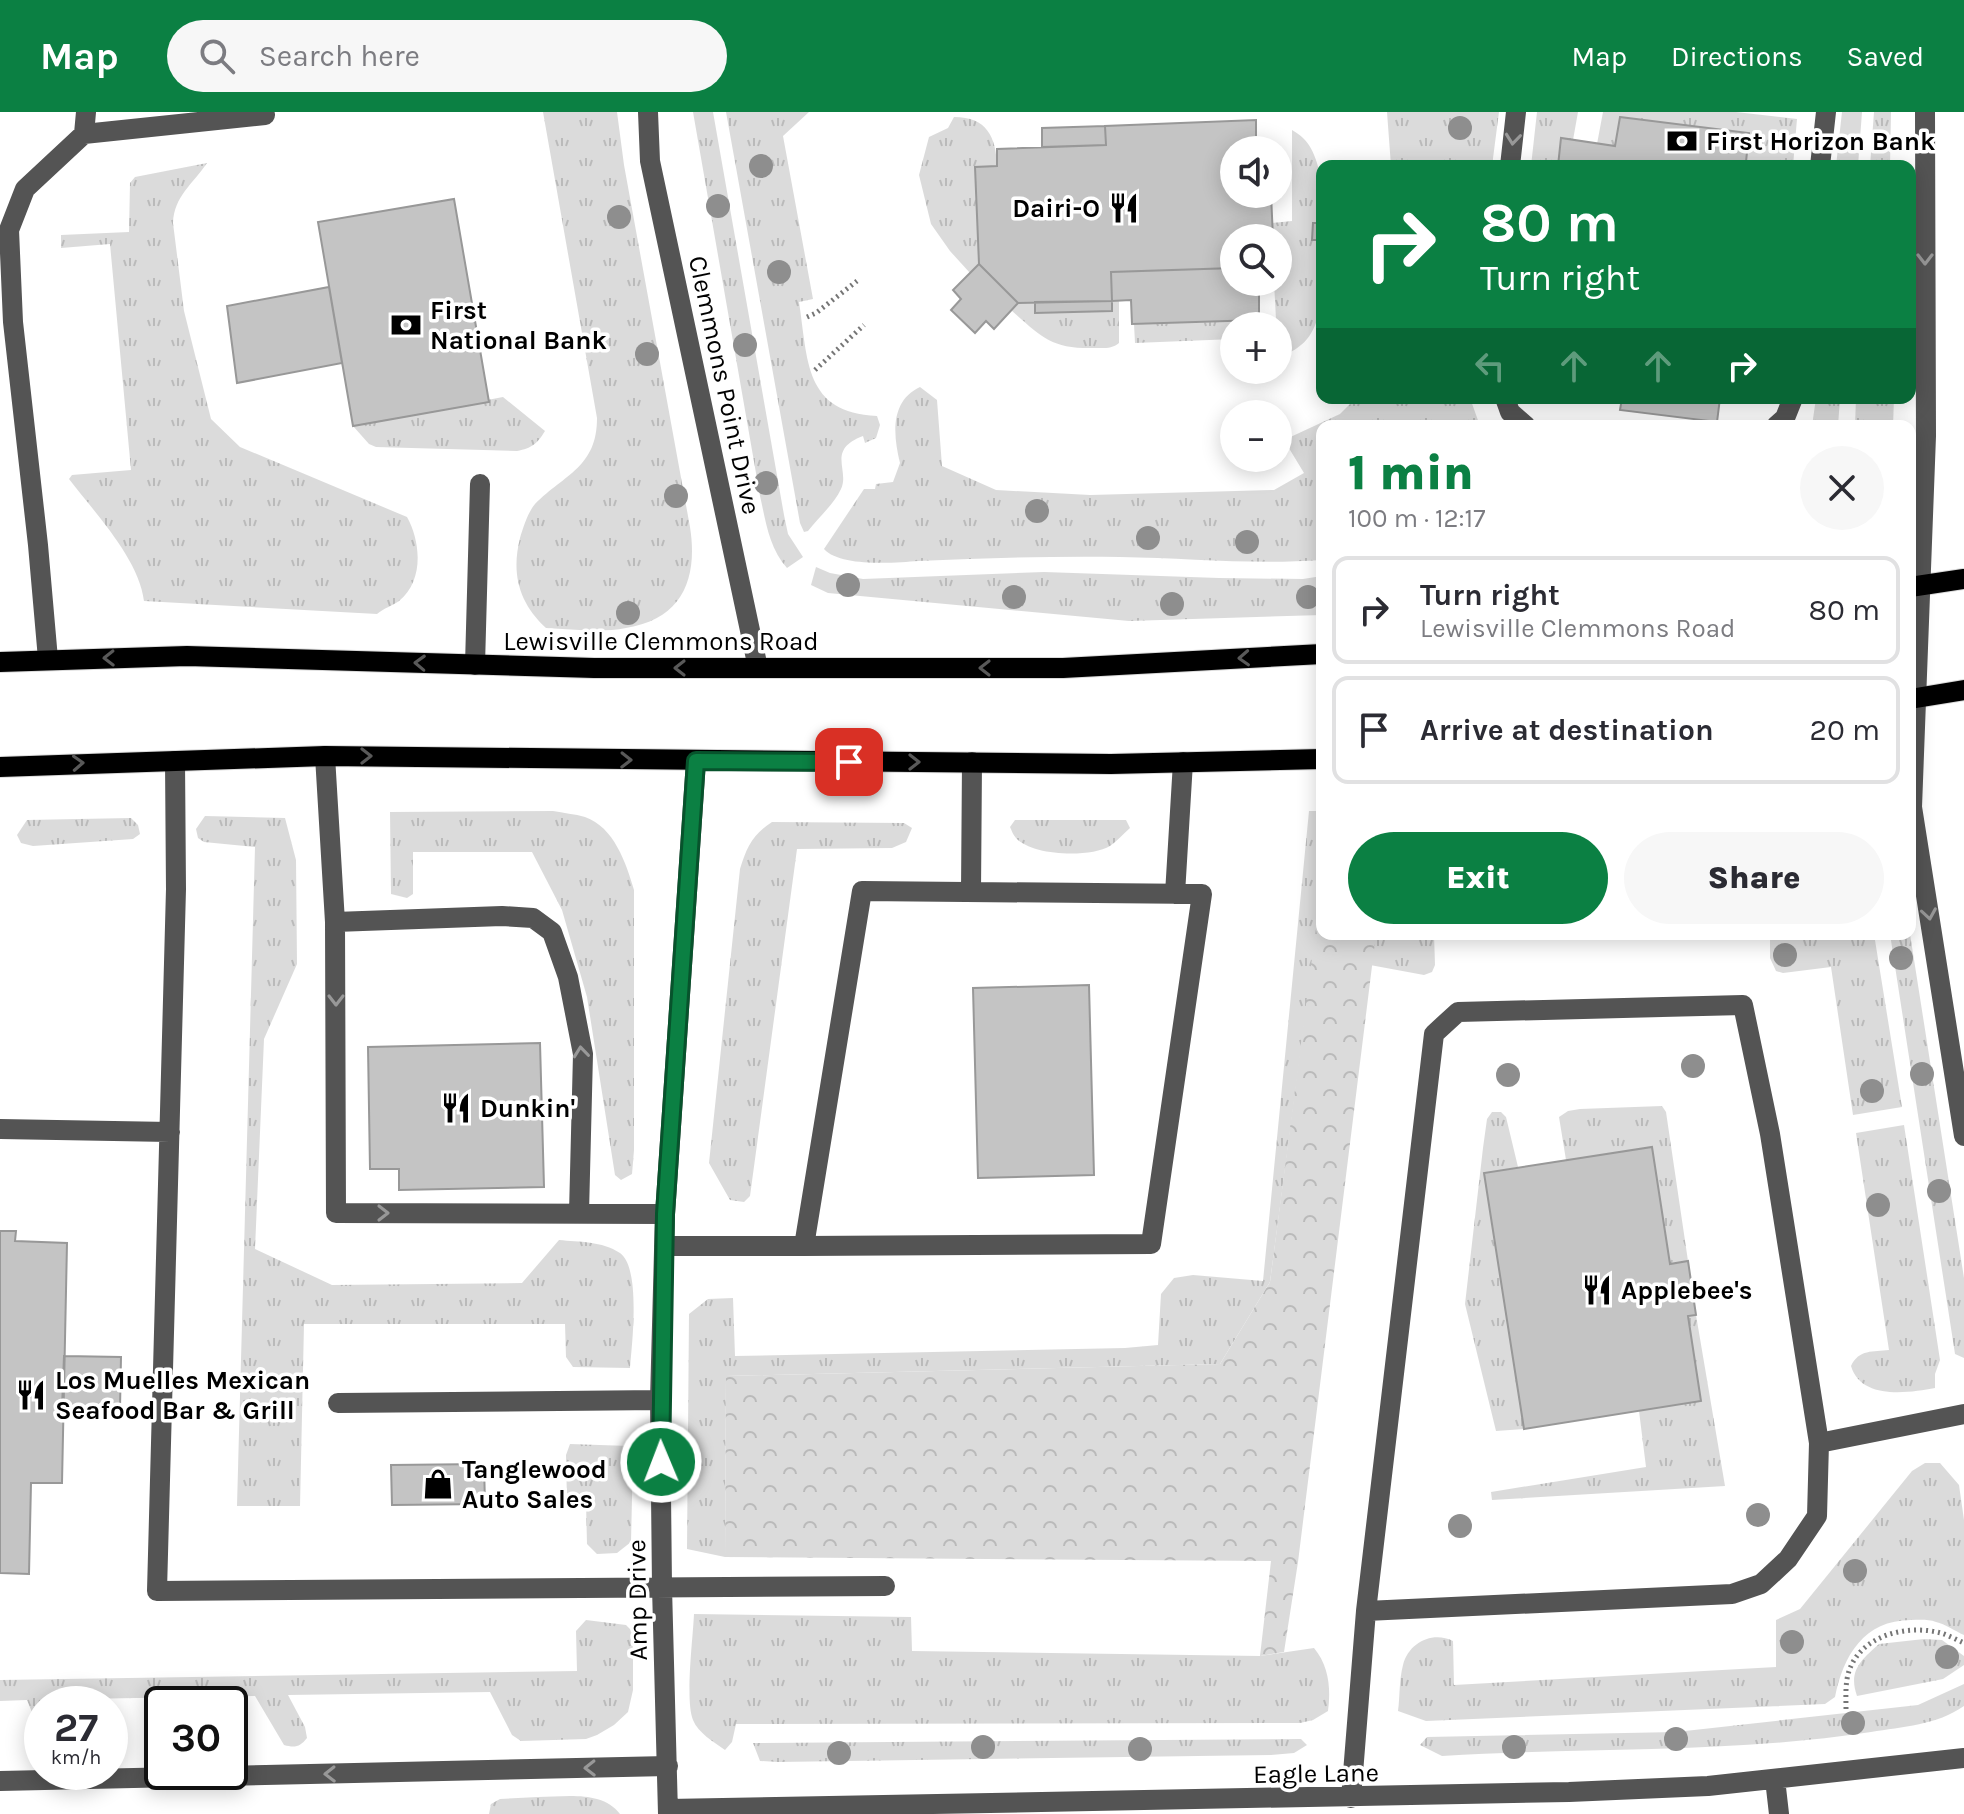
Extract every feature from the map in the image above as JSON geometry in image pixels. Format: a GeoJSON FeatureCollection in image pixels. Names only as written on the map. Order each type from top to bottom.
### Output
{"type":"FeatureCollection","features":[{"type":"Feature","properties":{"kind":"main road"},"geometry":{"type":"LineString","coordinates":[[1916,586],[1964,579]]}},
{"type":"Feature","properties":{"kind":"main road","name":"Lewisville Clemmons Road"},"geometry":{"type":"LineString","coordinates":[[0,662],[187,656],[475,665],[1063,668],[1316,654]]}},
{"type":"Feature","properties":{"kind":"main road"},"geometry":{"type":"LineString","coordinates":[[1916,698],[1964,690]]}},
{"type":"Feature","properties":{"kind":"main road"},"geometry":{"type":"LineString","coordinates":[[0,767],[325,756],[972,762],[1316,759]]}},
{"type":"Feature","properties":{"kind":"street"},"geometry":{"type":"LineString","coordinates":[[84,134],[86,112]]}},
{"type":"Feature","properties":{"kind":"street","name":"Clemmons Point Drive"},"geometry":{"type":"LineString","coordinates":[[648,112],[650,161],[758,668]]}},
{"type":"Feature","properties":{"kind":"street"},"geometry":{"type":"LineString","coordinates":[[1511,160],[1516,112]]}},
{"type":"Feature","properties":{"kind":"street"},"geometry":{"type":"LineString","coordinates":[[1821,160],[1826,112]]}},
{"type":"Feature","properties":{"kind":"street"},"geometry":{"type":"LineString","coordinates":[[1916,572],[1926,436],[1925,112]]}},
{"type":"Feature","properties":{"kind":"street"},"geometry":{"type":"LineString","coordinates":[[48,659],[13,322],[9,230],[25,189],[84,134],[265,115]]}},
{"type":"Feature","properties":{"kind":"street"},"geometry":{"type":"LineString","coordinates":[[1507,404],[1510,412],[1519,420]]}},
{"type":"Feature","properties":{"kind":"street"},"geometry":{"type":"LineString","coordinates":[[475,665],[480,484]]}},
{"type":"Feature","properties":{"kind":"street"},"geometry":{"type":"LineString","coordinates":[[325,756],[335,922],[336,1213],[665,1214]]}},
{"type":"Feature","properties":{"kind":"street"},"geometry":{"type":"LineString","coordinates":[[175,761],[176,889],[157,1591],[885,1586]]}},
{"type":"Feature","properties":{"kind":"street","name":"Amp Drive"},"geometry":{"type":"LineString","coordinates":[[668,1812],[660,1400],[664,1246],[696,761]]}},
{"type":"Feature","properties":{"kind":"street"},"geometry":{"type":"LineString","coordinates":[[971,892],[972,762]]}},
{"type":"Feature","properties":{"kind":"street"},"geometry":{"type":"LineString","coordinates":[[1175,894],[1183,762]]}},
{"type":"Feature","properties":{"kind":"street"},"geometry":{"type":"LineString","coordinates":[[1916,832],[1964,1136]]}},
{"type":"Feature","properties":{"kind":"street"},"geometry":{"type":"LineString","coordinates":[[664,1246],[804,1246],[1151,1244],[1202,894],[862,891],[804,1246]]}},
{"type":"Feature","properties":{"kind":"street"},"geometry":{"type":"LineString","coordinates":[[335,922],[502,916],[533,918],[552,932],[568,977],[583,1054],[579,1213]]}},
{"type":"Feature","properties":{"kind":"street"},"geometry":{"type":"LineString","coordinates":[[1351,1798],[1366,1611],[1434,1034],[1458,1012],[1743,1005],[1770,1134],[1819,1443],[1817,1516],[1788,1559],[1761,1584],[1732,1594],[1366,1611]]}},
{"type":"Feature","properties":{"kind":"street"},"geometry":{"type":"LineString","coordinates":[[0,1129],[170,1132]]}},
{"type":"Feature","properties":{"kind":"street"},"geometry":{"type":"LineString","coordinates":[[338,1403],[660,1400]]}},
{"type":"Feature","properties":{"kind":"street"},"geometry":{"type":"LineString","coordinates":[[1819,1443],[1964,1414]]}},
{"type":"Feature","properties":{"kind":"street","name":"Eagle Lane"},"geometry":{"type":"LineString","coordinates":[[668,1812],[1186,1807],[1351,1798],[1693,1787],[1964,1758]]}},
{"type":"Feature","properties":{"kind":"street"},"geometry":{"type":"LineString","coordinates":[[0,1781],[668,1766]]}},
{"type":"Feature","properties":{"kind":"street"},"geometry":{"type":"LineString","coordinates":[[1775,1779],[1779,1814]]}},
{"type":"Feature","properties":{"kind":"path"},"geometry":{"type":"LineString","coordinates":[[807,317],[857,281]]}},
{"type":"Feature","properties":{"kind":"path"},"geometry":{"type":"LineString","coordinates":[[815,370],[864,325]]}},
{"type":"Feature","properties":{"kind":"path"},"geometry":{"type":"LineString","coordinates":[[1846,1709],[1850,1670],[1858,1653],[1881,1636],[1897,1632],[1940,1632],[1964,1643]]}},
{"type":"Feature","properties":{"kind":"green space"},"geometry":{"type":"Polygon","coordinates":[[[543,112],[617,112],[690,527],[692,546],[688,579],[673,606],[645,623],[616,629],[546,628],[529,608],[517,576],[517,551],[530,511],[585,459],[596,435],[597,418],[543,112]]]}},
{"type":"Feature","properties":{"kind":"green space"},"geometry":{"type":"Polygon","coordinates":[[[693,112],[713,112],[784,515],[788,534],[803,557],[787,568],[772,543],[760,496],[693,112]]]}},
{"type":"Feature","properties":{"kind":"green space"},"geometry":{"type":"Polygon","coordinates":[[[726,112],[809,112],[783,136],[813,299],[799,302],[808,363],[823,394],[835,405],[853,413],[877,416],[880,425],[876,438],[865,443],[863,436],[845,448],[842,454],[841,489],[826,511],[804,532],[800,523],[726,112]]]}},
{"type":"Feature","properties":{"kind":"green space"},"geometry":{"type":"Polygon","coordinates":[[[1387,112],[1499,112],[1493,160],[1391,160],[1387,112]]]}},
{"type":"Feature","properties":{"kind":"green space"},"geometry":{"type":"Polygon","coordinates":[[[1537,112],[1578,112],[1573,140],[1561,139],[1559,160],[1532,160],[1537,112]]]}},
{"type":"Feature","properties":{"kind":"green space"},"geometry":{"type":"Polygon","coordinates":[[[1603,112],[1736,112],[1797,119],[1794,160],[1746,160],[1749,133],[1620,117],[1615,146],[1597,144],[1603,112]]]}},
{"type":"Feature","properties":{"kind":"green space"},"geometry":{"type":"Polygon","coordinates":[[[1842,112],[1862,112],[1858,160],[1837,160],[1842,112]]]}},
{"type":"Feature","properties":{"kind":"green space"},"geometry":{"type":"Polygon","coordinates":[[[1874,112],[1891,112],[1890,160],[1870,160],[1874,112]]]}},
{"type":"Feature","properties":{"kind":"green space"},"geometry":{"type":"Polygon","coordinates":[[[954,117],[982,125],[992,138],[996,156],[997,166],[975,168],[979,264],[970,273],[931,224],[919,175],[929,137],[948,128],[954,117]]]}},
{"type":"Feature","properties":{"kind":"green space"},"geometry":{"type":"Polygon","coordinates":[[[1292,130],[1311,148],[1316,160],[1316,322],[1307,339],[1292,351],[1292,312],[1276,312],[1275,296],[1292,296],[1292,224],[1272,223],[1292,221],[1292,130]]]}},
{"type":"Feature","properties":{"kind":"green space"},"geometry":{"type":"Polygon","coordinates":[[[207,163],[177,205],[173,223],[184,311],[211,419],[240,447],[407,517],[417,549],[413,583],[399,601],[377,614],[144,601],[134,569],[125,553],[69,479],[72,475],[131,470],[110,244],[61,248],[61,235],[129,232],[130,183],[135,177],[207,163]]]}},
{"type":"Feature","properties":{"kind":"green space"},"geometry":{"type":"Polygon","coordinates":[[[1119,301],[1119,343],[1108,348],[1057,344],[1011,310],[1018,303],[1119,301]]]}},
{"type":"Feature","properties":{"kind":"green space"},"geometry":{"type":"Polygon","coordinates":[[[1220,322],[1220,340],[1135,343],[1134,324],[1220,322]]]}},
{"type":"Feature","properties":{"kind":"green space"},"geometry":{"type":"Polygon","coordinates":[[[920,387],[937,400],[942,466],[996,490],[1090,495],[1274,490],[1304,473],[1292,453],[1292,436],[1316,425],[1316,560],[1246,562],[1070,557],[882,563],[854,561],[832,555],[824,549],[864,489],[875,489],[876,484],[893,482],[900,463],[896,420],[903,401],[920,387]]]}},
{"type":"Feature","properties":{"kind":"green space"},"geometry":{"type":"Polygon","coordinates":[[[503,397],[545,431],[530,447],[517,451],[376,447],[369,444],[353,426],[503,397]]]}},
{"type":"Feature","properties":{"kind":"green space"},"geometry":{"type":"Polygon","coordinates":[[[1350,404],[1472,404],[1478,420],[1327,420],[1340,414],[1350,404]]]}},
{"type":"Feature","properties":{"kind":"green space"},"geometry":{"type":"Polygon","coordinates":[[[1815,404],[1840,404],[1838,420],[1813,420],[1815,404]]]}},
{"type":"Feature","properties":{"kind":"green space"},"geometry":{"type":"Polygon","coordinates":[[[1856,404],[1894,404],[1893,420],[1855,420],[1856,404]]]}},
{"type":"Feature","properties":{"kind":"green space"},"geometry":{"type":"Polygon","coordinates":[[[816,567],[863,579],[1044,572],[1219,578],[1316,577],[1316,615],[1129,621],[828,593],[811,585],[816,567]]]}},
{"type":"Feature","properties":{"kind":"green space"},"geometry":{"type":"Polygon","coordinates":[[[553,811],[585,817],[604,829],[623,858],[634,890],[634,1150],[632,1174],[621,1180],[615,1175],[587,997],[562,910],[532,852],[413,852],[413,894],[407,898],[391,894],[390,812],[553,811]]]}},
{"type":"Feature","properties":{"kind":"green space"},"geometry":{"type":"Polygon","coordinates":[[[1309,811],[1316,811],[1316,935],[1270,1282],[1220,1364],[726,1376],[725,1557],[687,1549],[689,1314],[708,1299],[733,1298],[735,1356],[1125,1348],[1158,1345],[1161,1294],[1174,1278],[1193,1275],[1263,1281],[1309,811]]]}},
{"type":"Feature","properties":{"kind":"green space"},"geometry":{"type":"Polygon","coordinates":[[[205,816],[285,818],[296,860],[297,964],[264,1039],[255,1249],[332,1285],[522,1283],[559,1240],[606,1246],[620,1253],[627,1261],[631,1274],[634,1307],[630,1368],[573,1367],[566,1357],[565,1324],[304,1324],[300,1506],[237,1506],[255,847],[204,842],[198,838],[196,829],[205,816]]]}},
{"type":"Feature","properties":{"kind":"green space"},"geometry":{"type":"Polygon","coordinates":[[[131,818],[138,825],[140,834],[133,839],[33,846],[21,843],[17,835],[27,820],[131,818]]]}},
{"type":"Feature","properties":{"kind":"green space"},"geometry":{"type":"Polygon","coordinates":[[[1015,820],[1126,820],[1130,828],[1101,850],[1062,853],[1024,844],[1015,837],[1010,827],[1015,820]]]}},
{"type":"Feature","properties":{"kind":"green space"},"geometry":{"type":"Polygon","coordinates":[[[772,822],[904,823],[912,828],[906,842],[892,848],[797,849],[750,1196],[744,1202],[730,1200],[709,1163],[740,869],[751,842],[772,822]]]}},
{"type":"Feature","properties":{"kind":"green space"},"geometry":{"type":"Polygon","coordinates":[[[1316,928],[1316,940],[1375,940],[1298,1562],[1284,1652],[1260,1656],[1271,1561],[725,1557],[726,1376],[1220,1364],[1270,1282],[1316,928]]]}},
{"type":"Feature","properties":{"kind":"green space"},"geometry":{"type":"Polygon","coordinates":[[[1375,940],[1434,940],[1435,965],[1432,972],[1424,975],[1370,965],[1375,940]]]}},
{"type":"Feature","properties":{"kind":"green space"},"geometry":{"type":"Polygon","coordinates":[[[1770,940],[1875,940],[1902,1107],[1853,1115],[1831,967],[1783,973],[1776,971],[1770,958],[1770,940]]]}},
{"type":"Feature","properties":{"kind":"green space"},"geometry":{"type":"Polygon","coordinates":[[[1891,940],[1911,940],[1964,1278],[1964,1358],[1955,1354],[1891,940]]]}},
{"type":"Feature","properties":{"kind":"green space"},"geometry":{"type":"Polygon","coordinates":[[[1662,1106],[1666,1112],[1688,1261],[1670,1264],[1652,1147],[1566,1160],[1559,1117],[1568,1111],[1580,1109],[1662,1106]]]}},
{"type":"Feature","properties":{"kind":"green space"},"geometry":{"type":"Polygon","coordinates":[[[1492,1112],[1501,1112],[1506,1117],[1518,1167],[1485,1173],[1524,1429],[1496,1431],[1465,1304],[1487,1119],[1492,1112]]]}},
{"type":"Feature","properties":{"kind":"green space"},"geometry":{"type":"Polygon","coordinates":[[[1904,1125],[1940,1360],[1935,1374],[1935,1388],[1887,1392],[1865,1384],[1856,1377],[1851,1366],[1862,1354],[1889,1350],[1856,1133],[1904,1125]]]}},
{"type":"Feature","properties":{"kind":"green space"},"geometry":{"type":"Polygon","coordinates":[[[1696,1315],[1725,1486],[1492,1500],[1491,1492],[1646,1467],[1639,1411],[1701,1401],[1688,1316],[1696,1315]]]}},
{"type":"Feature","properties":{"kind":"green space"},"geometry":{"type":"Polygon","coordinates":[[[570,1444],[629,1446],[633,1455],[631,1542],[617,1553],[597,1554],[587,1544],[586,1502],[567,1503],[566,1455],[570,1444]]]}},
{"type":"Feature","properties":{"kind":"green space"},"geometry":{"type":"Polygon","coordinates":[[[1925,1463],[1940,1463],[1959,1485],[1964,1520],[1964,1635],[1927,1620],[1880,1626],[1858,1643],[1844,1668],[1835,1697],[1825,1704],[1426,1721],[1398,1711],[1406,1657],[1416,1645],[1438,1637],[1453,1641],[1454,1685],[1776,1667],[1776,1620],[1800,1609],[1912,1471],[1925,1463]]]}},
{"type":"Feature","properties":{"kind":"green space"},"geometry":{"type":"Polygon","coordinates":[[[694,1614],[911,1617],[912,1651],[1260,1656],[1314,1648],[1328,1678],[1328,1711],[1300,1723],[736,1724],[732,1742],[725,1750],[707,1737],[693,1720],[690,1684],[694,1614]]]}},
{"type":"Feature","properties":{"kind":"green space"},"geometry":{"type":"Polygon","coordinates":[[[586,1620],[626,1625],[633,1632],[633,1690],[628,1712],[614,1725],[586,1739],[521,1741],[512,1735],[490,1692],[288,1695],[305,1727],[307,1738],[294,1746],[284,1745],[255,1696],[248,1696],[248,1686],[144,1686],[144,1698],[128,1698],[128,1686],[24,1686],[24,1700],[0,1701],[0,1680],[577,1671],[576,1631],[586,1620]]]}},
{"type":"Feature","properties":{"kind":"green space"},"geometry":{"type":"Polygon","coordinates":[[[1942,1640],[1964,1656],[1964,1665],[1943,1679],[1857,1696],[1855,1673],[1879,1644],[1942,1640]]]}},
{"type":"Feature","properties":{"kind":"green space"},"geometry":{"type":"Polygon","coordinates":[[[1964,1684],[1964,1706],[1942,1717],[1907,1727],[1817,1739],[1710,1747],[1442,1756],[1420,1745],[1427,1737],[1676,1732],[1918,1705],[1964,1684]]]}},
{"type":"Feature","properties":{"kind":"green space"},"geometry":{"type":"Polygon","coordinates":[[[1301,1739],[1307,1745],[1294,1753],[1271,1755],[778,1762],[760,1761],[753,1743],[1301,1739]]]}},
{"type":"Feature","properties":{"kind":"green space"},"geometry":{"type":"Polygon","coordinates":[[[571,1796],[603,1801],[620,1814],[489,1814],[491,1804],[500,1799],[571,1796]]]}},
{"type":"Feature","properties":{"kind":"building","name":"First Horizon Bank"},"geometry":{"type":"Polygon","coordinates":[[[1620,117],[1749,133],[1746,160],[1559,160],[1561,138],[1615,146],[1620,117]]]}},
{"type":"Feature","properties":{"kind":"building","name":"Dairi-O"},"geometry":{"type":"Polygon","coordinates":[[[1256,120],[1256,136],[1220,136],[1220,208],[1272,208],[1272,224],[1220,224],[1220,268],[1111,272],[1112,301],[1018,303],[979,264],[975,167],[997,166],[997,149],[1106,145],[1105,126],[1256,120]]]}},
{"type":"Feature","properties":{"kind":"building"},"geometry":{"type":"Polygon","coordinates":[[[1105,126],[1106,145],[1042,147],[1042,128],[1105,126]]]}},
{"type":"Feature","properties":{"kind":"building","name":"First National Bank"},"geometry":{"type":"Polygon","coordinates":[[[454,199],[489,402],[353,426],[318,222],[454,199]]]}},
{"type":"Feature","properties":{"kind":"building"},"geometry":{"type":"Polygon","coordinates":[[[1313,223],[1316,223],[1316,240],[1312,240],[1313,223]]]}},
{"type":"Feature","properties":{"kind":"building"},"geometry":{"type":"Polygon","coordinates":[[[979,264],[1018,303],[994,329],[986,321],[975,333],[951,310],[961,299],[953,290],[979,264]]]}},
{"type":"Feature","properties":{"kind":"building"},"geometry":{"type":"Polygon","coordinates":[[[1220,268],[1220,296],[1259,296],[1259,312],[1220,312],[1220,321],[1132,324],[1131,300],[1112,301],[1111,272],[1220,268]]]}},
{"type":"Feature","properties":{"kind":"building"},"geometry":{"type":"Polygon","coordinates":[[[329,287],[342,363],[237,383],[227,306],[329,287]]]}},
{"type":"Feature","properties":{"kind":"building"},"geometry":{"type":"Polygon","coordinates":[[[1112,301],[1112,311],[1035,313],[1035,302],[1112,301]]]}},
{"type":"Feature","properties":{"kind":"building"},"geometry":{"type":"Polygon","coordinates":[[[1621,404],[1719,404],[1717,420],[1620,410],[1621,404]]]}},
{"type":"Feature","properties":{"kind":"building"},"geometry":{"type":"Polygon","coordinates":[[[1089,985],[1094,1175],[978,1178],[973,988],[1089,985]]]}},
{"type":"Feature","properties":{"kind":"building","name":"Dunkin'"},"geometry":{"type":"Polygon","coordinates":[[[540,1043],[544,1187],[399,1190],[399,1169],[370,1169],[368,1047],[540,1043]]]}},
{"type":"Feature","properties":{"kind":"building","name":"Applebee's"},"geometry":{"type":"Polygon","coordinates":[[[1652,1147],[1670,1264],[1688,1261],[1696,1315],[1688,1316],[1701,1401],[1524,1429],[1484,1173],[1652,1147]]]}},
{"type":"Feature","properties":{"kind":"building","name":"Los Muelles Mexican Seafood Bar & Grill"},"geometry":{"type":"Polygon","coordinates":[[[0,1231],[16,1231],[15,1241],[67,1243],[62,1483],[31,1483],[29,1574],[0,1573],[0,1231]]]}},
{"type":"Feature","properties":{"kind":"building"},"geometry":{"type":"Polygon","coordinates":[[[64,1356],[121,1357],[120,1409],[62,1408],[64,1356]]]}},
{"type":"Feature","properties":{"kind":"building","name":"Tanglewood Auto Sales"},"geometry":{"type":"Polygon","coordinates":[[[484,1464],[485,1504],[392,1505],[391,1465],[484,1464]]]}},
{"type":"Feature","properties":{"kind":"place","name":"First Horizon Bank"},"geometry":{"type":"Point","coordinates":[1682,141]}},
{"type":"Feature","properties":{"kind":"place","name":"Dairi-O"},"geometry":{"type":"Point","coordinates":[1124,208]}},
{"type":"Feature","properties":{"kind":"place","name":"First National Bank"},"geometry":{"type":"Point","coordinates":[406,325]}},
{"type":"Feature","properties":{"kind":"place","name":"Dunkin'"},"geometry":{"type":"Point","coordinates":[456,1108]}},
{"type":"Feature","properties":{"kind":"place","name":"Applebee's"},"geometry":{"type":"Point","coordinates":[1597,1290]}},
{"type":"Feature","properties":{"kind":"place","name":"Los Muelles Mexican Seafood Bar & Grill"},"geometry":{"type":"Point","coordinates":[31,1395]}},
{"type":"Feature","properties":{"kind":"place","name":"Tanglewood Auto Sales"},"geometry":{"type":"Point","coordinates":[438,1484]}},
{"type":"Feature","properties":{"kind":"route"},"geometry":{"type":"LineString","coordinates":[[661,1462],[665,1214],[696,761],[849,762]]}}]}
